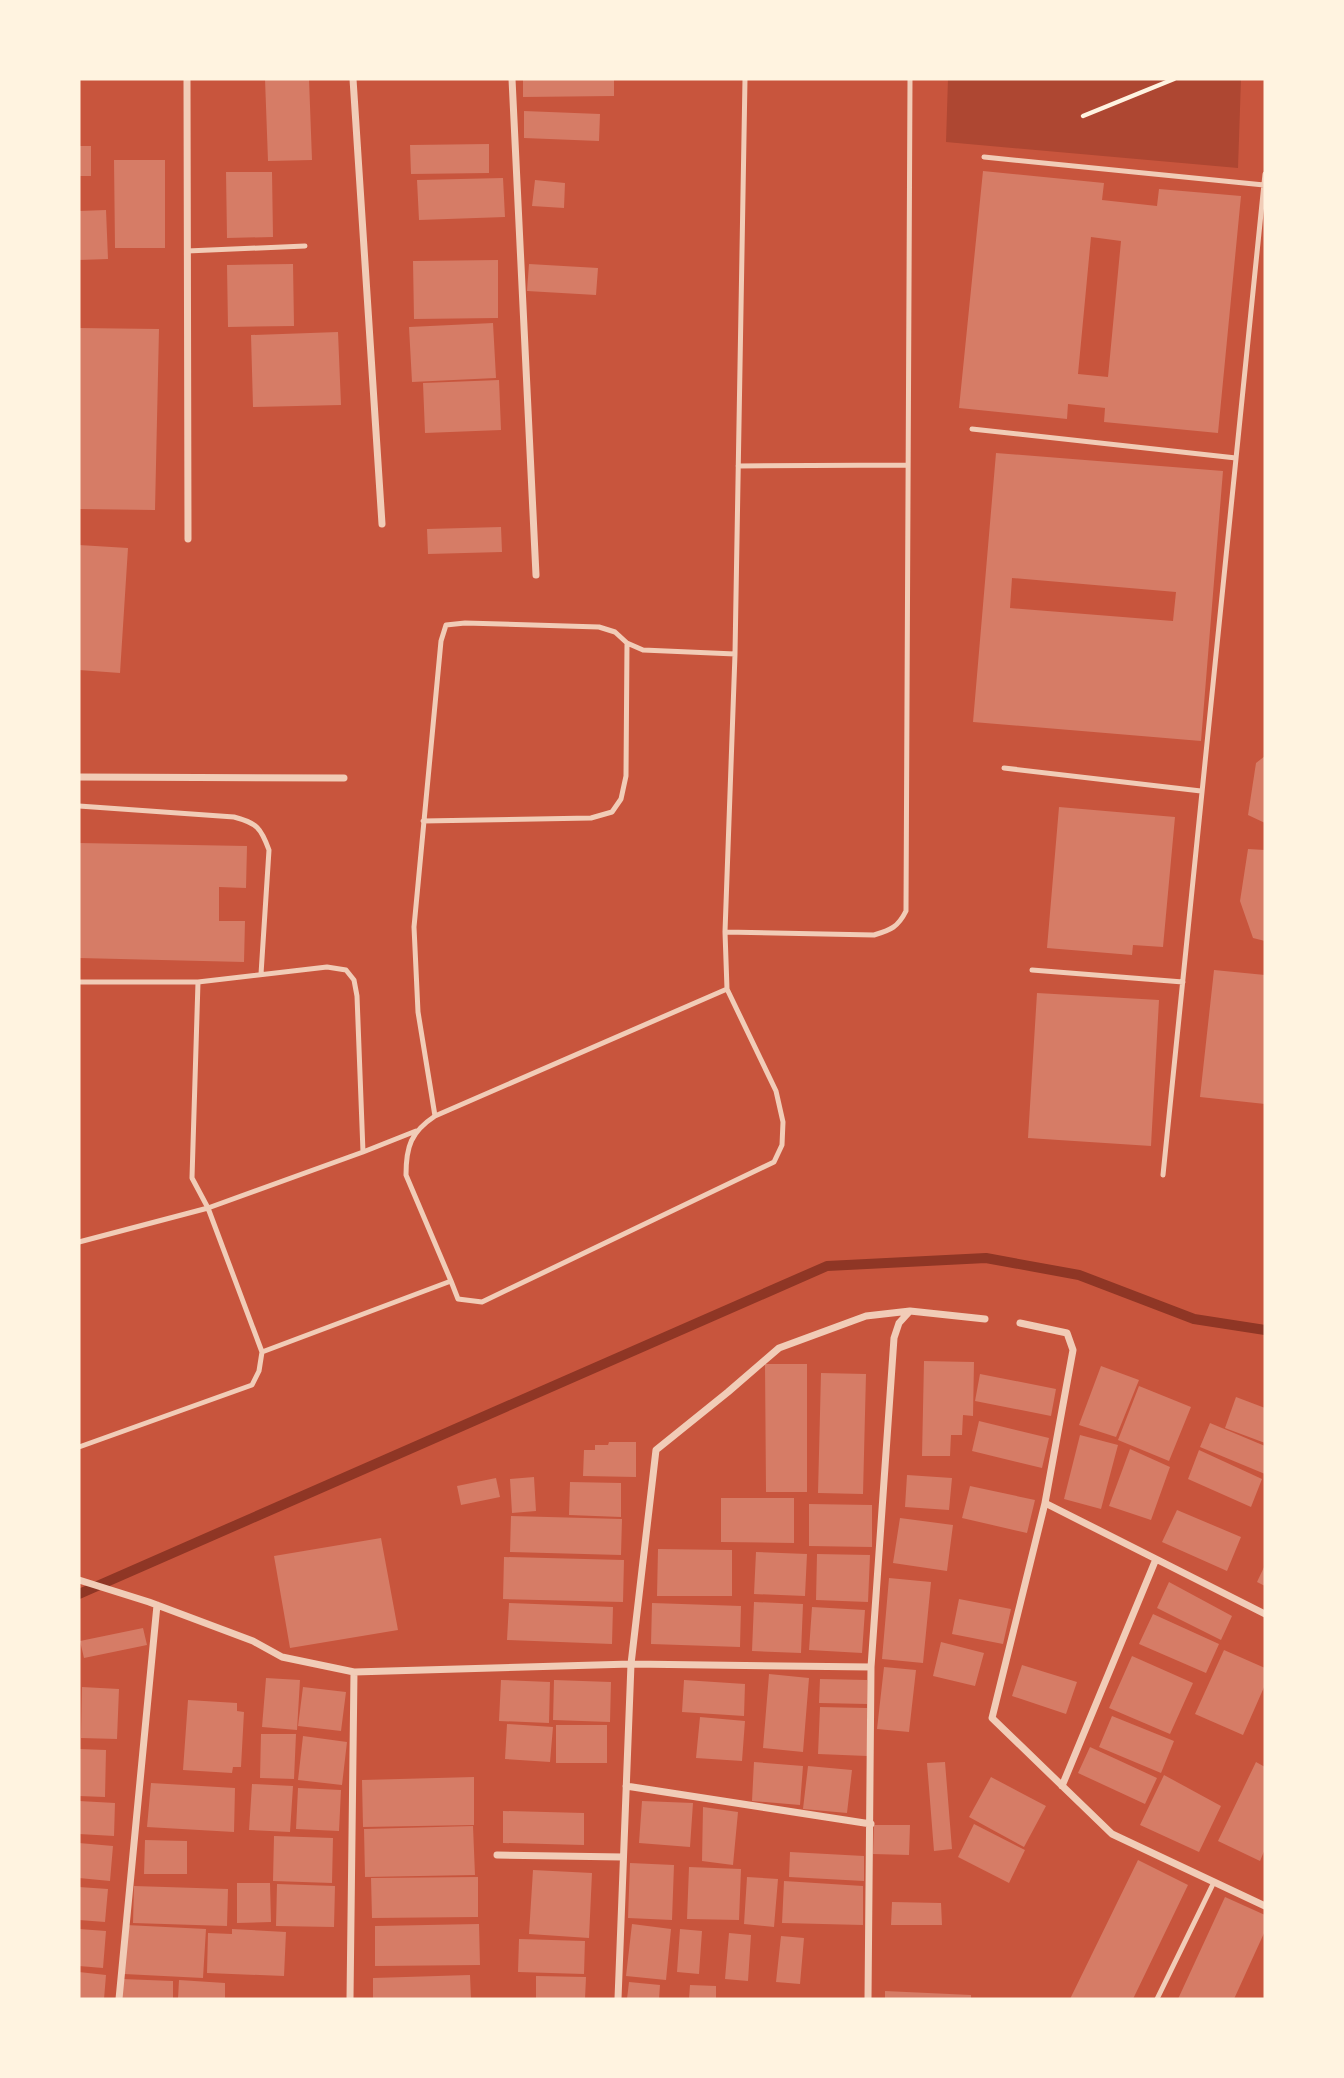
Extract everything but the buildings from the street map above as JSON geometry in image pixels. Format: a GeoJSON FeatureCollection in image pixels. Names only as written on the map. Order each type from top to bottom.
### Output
{"type":"FeatureCollection","features":[{"type":"Feature","properties":{"kind":"street"},"geometry":{"type":"LineString","coordinates":[[187,79],[188,539]]}},
{"type":"Feature","properties":{"kind":"street"},"geometry":{"type":"LineString","coordinates":[[353,79],[382,524]]}},
{"type":"Feature","properties":{"kind":"street"},"geometry":{"type":"LineString","coordinates":[[512,79],[536,575]]}},
{"type":"Feature","properties":{"kind":"street"},"geometry":{"type":"LineString","coordinates":[[79,777],[344,778]]}},
{"type":"Feature","properties":{"kind":"street"},"geometry":{"type":"LineString","coordinates":[[618,1999],[631,1664],[656,1450],[779,1348],[866,1316],[910,1311],[985,1319]]}},
{"type":"Feature","properties":{"kind":"street"},"geometry":{"type":"LineString","coordinates":[[868,1999],[871,1667],[894,1338],[899,1323],[910,1311]]}},
{"type":"Feature","properties":{"kind":"street"},"geometry":{"type":"LineString","coordinates":[[1020,1324],[1067,1333],[1073,1350],[1045,1503],[992,1718],[1112,1834],[1265,1906]]}},
{"type":"Feature","properties":{"kind":"street"},"geometry":{"type":"LineString","coordinates":[[1045,1503],[1265,1614]]}},
{"type":"Feature","properties":{"kind":"street"},"geometry":{"type":"LineString","coordinates":[[1062,1786],[1156,1559]]}},
{"type":"Feature","properties":{"kind":"street"},"geometry":{"type":"LineString","coordinates":[[79,1580],[153,1603],[253,1641],[282,1657],[354,1672],[631,1664],[871,1667]]}},
{"type":"Feature","properties":{"kind":"street"},"geometry":{"type":"LineString","coordinates":[[118,1999],[153,1603]]}},
{"type":"Feature","properties":{"kind":"street"},"geometry":{"type":"LineString","coordinates":[[350,1999],[354,1672]]}},
{"type":"Feature","properties":{"kind":"street"},"geometry":{"type":"LineString","coordinates":[[626,1786],[871,1824]]}},
{"type":"Feature","properties":{"kind":"street"},"geometry":{"type":"LineString","coordinates":[[497,1854],[623,1857]]}},
{"type":"Feature","properties":{"kind":"lane"},"geometry":{"type":"LineString","coordinates":[[727,989],[435,1116],[416,1128],[406,1156],[406,1175],[458,1299],[482,1302],[774,1162],[782,1145],[783,1122],[776,1091],[727,989],[724,932],[735,654],[745,79]]}},
{"type":"Feature","properties":{"kind":"lane"},"geometry":{"type":"LineString","coordinates":[[724,932],[874,934],[892,930],[900,923],[906,911],[910,79]]}},
{"type":"Feature","properties":{"kind":"lane"},"geometry":{"type":"LineString","coordinates":[[984,157],[1264,185]]}},
{"type":"Feature","properties":{"kind":"lane"},"geometry":{"type":"LineString","coordinates":[[1163,1175],[1265,174]]}},
{"type":"Feature","properties":{"kind":"lane"},"geometry":{"type":"LineString","coordinates":[[187,251],[305,246]]}},
{"type":"Feature","properties":{"kind":"lane"},"geometry":{"type":"LineString","coordinates":[[972,429],[1236,458]]}},
{"type":"Feature","properties":{"kind":"lane"},"geometry":{"type":"LineString","coordinates":[[738,466],[908,465]]}},
{"type":"Feature","properties":{"kind":"lane"},"geometry":{"type":"LineString","coordinates":[[435,1116],[418,1012],[415,939],[423,821],[441,641],[446,625],[465,623],[599,627],[615,632],[626,643],[643,650],[735,654]]}},
{"type":"Feature","properties":{"kind":"lane"},"geometry":{"type":"LineString","coordinates":[[423,821],[591,818],[612,812],[621,799],[626,776],[626,643]]}},
{"type":"Feature","properties":{"kind":"lane"},"geometry":{"type":"LineString","coordinates":[[1004,768],[1201,791]]}},
{"type":"Feature","properties":{"kind":"lane"},"geometry":{"type":"LineString","coordinates":[[79,806],[234,817],[253,822],[264,834],[270,850],[261,974]]}},
{"type":"Feature","properties":{"kind":"lane"},"geometry":{"type":"LineString","coordinates":[[79,982],[198,982],[327,967],[346,970],[354,980],[359,1011],[363,1152]]}},
{"type":"Feature","properties":{"kind":"lane"},"geometry":{"type":"LineString","coordinates":[[1032,970],[1182,982]]}},
{"type":"Feature","properties":{"kind":"lane"},"geometry":{"type":"LineString","coordinates":[[79,1447],[252,1384],[259,1371],[262,1352],[208,1208],[192,1178],[198,982]]}},
{"type":"Feature","properties":{"kind":"lane"},"geometry":{"type":"LineString","coordinates":[[79,1242],[208,1208],[416,1131]]}},
{"type":"Feature","properties":{"kind":"lane"},"geometry":{"type":"LineString","coordinates":[[262,1352],[451,1281]]}},
{"type":"Feature","properties":{"kind":"lane"},"geometry":{"type":"LineString","coordinates":[[1157,1999],[1214,1882]]}},
{"type":"Feature","properties":{"kind":"path"},"geometry":{"type":"LineString","coordinates":[[1083,116],[1174,79]]}},
{"type":"Feature","properties":{"kind":"shaded area"},"geometry":{"type":"Polygon","coordinates":[[[948,79],[1241,79],[1238,168],[946,142],[948,79]]]}},
{"type":"Feature","properties":{"kind":"waterway"},"geometry":{"type":"LineString","coordinates":[[79,1594],[827,1266],[986,1258],[1079,1275],[1194,1319],[1265,1330]]}}]}
